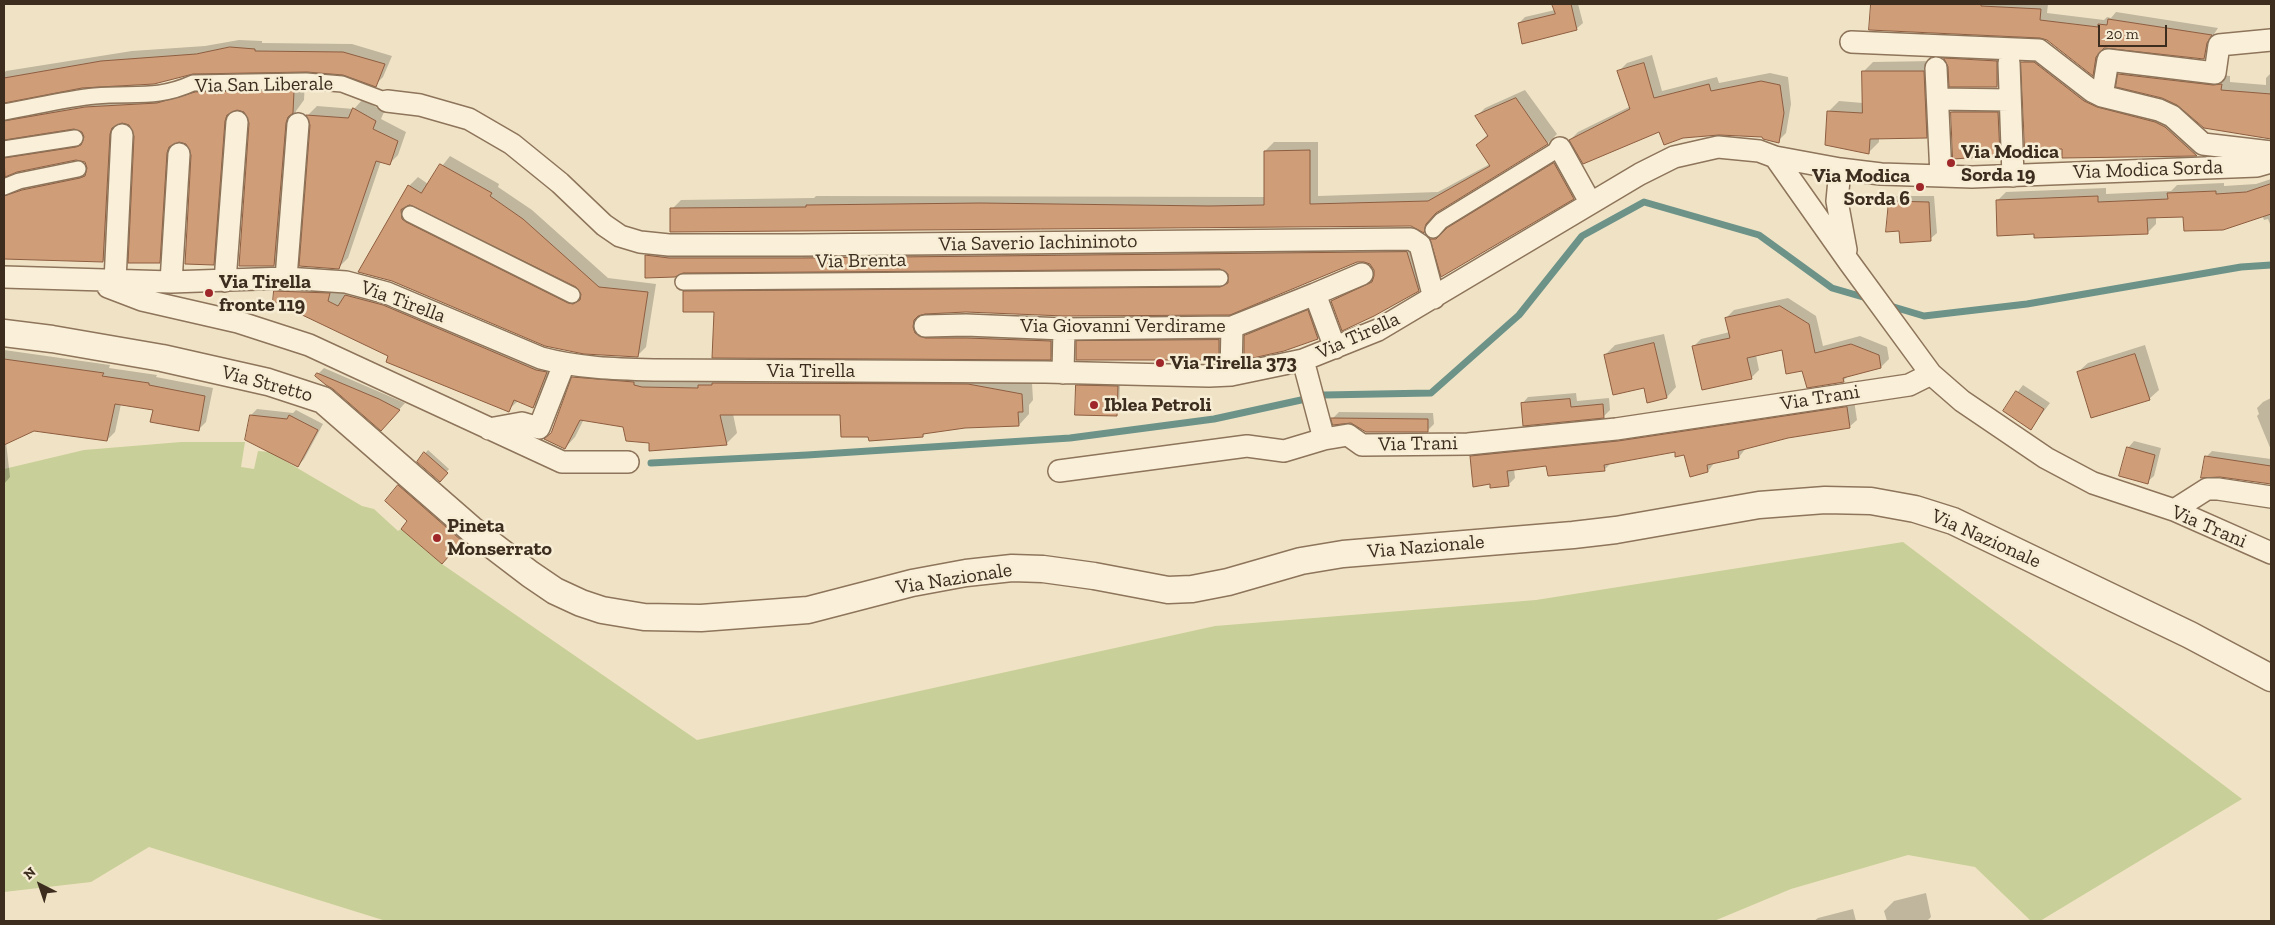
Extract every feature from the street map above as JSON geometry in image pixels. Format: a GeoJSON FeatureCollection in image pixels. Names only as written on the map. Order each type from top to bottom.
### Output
{"type":"FeatureCollection","features":[{"type":"Feature","properties":{"kind":"street"},"geometry":{"type":"LineString","coordinates":[[2102,96],[2108,60],[2215,73],[2219,45],[2271,40]]}},
{"type":"Feature","properties":{"kind":"street"},"geometry":{"type":"LineString","coordinates":[[1851,42],[2039,50],[2102,96],[2159,110],[2172,116],[2204,144],[2271,152]]}},
{"type":"Feature","properties":{"kind":"street"},"geometry":{"type":"LineString","coordinates":[[2009,63],[2013,176]]}},
{"type":"Feature","properties":{"kind":"street"},"geometry":{"type":"LineString","coordinates":[[1936,68],[1941,176]]}},
{"type":"Feature","properties":{"kind":"street","name":"Via San Liberale"},"geometry":{"type":"LineString","coordinates":[[4,112],[95,96],[158,95],[193,83],[306,81],[342,84],[387,101],[420,105],[469,119],[512,144],[560,183],[604,224]]}},
{"type":"Feature","properties":{"kind":"street"},"geometry":{"type":"LineString","coordinates":[[1938,99],[2010,100]]}},
{"type":"Feature","properties":{"kind":"street"},"geometry":{"type":"LineString","coordinates":[[225,281],[237,122]]}},
{"type":"Feature","properties":{"kind":"street"},"geometry":{"type":"LineString","coordinates":[[286,278],[298,124]]}},
{"type":"Feature","properties":{"kind":"street"},"geometry":{"type":"LineString","coordinates":[[115,281],[122,136]]}},
{"type":"Feature","properties":{"kind":"street"},"geometry":{"type":"LineString","coordinates":[[4,149],[75,138]]}},
{"type":"Feature","properties":{"kind":"street","name":"Via Modica Sorda"},"geometry":{"type":"LineString","coordinates":[[1590,202],[1674,157],[1718,147],[1759,151],[1840,170],[1881,174],[1941,176],[2013,176],[2257,166],[2271,162]]}},
{"type":"Feature","properties":{"kind":"street"},"geometry":{"type":"LineString","coordinates":[[1433,230],[1441,221],[1560,148],[1590,202]]}},
{"type":"Feature","properties":{"kind":"street"},"geometry":{"type":"LineString","coordinates":[[171,282],[179,154]]}},
{"type":"Feature","properties":{"kind":"street"},"geometry":{"type":"LineString","coordinates":[[1775,156],[1848,262],[1931,374]]}},
{"type":"Feature","properties":{"kind":"street"},"geometry":{"type":"LineString","coordinates":[[4,187],[19,181],[78,169]]}},
{"type":"Feature","properties":{"kind":"street"},"geometry":{"type":"LineString","coordinates":[[1840,170],[1837,201],[1848,262]]}},
{"type":"Feature","properties":{"kind":"street","name":"Via Tirella"},"geometry":{"type":"LineString","coordinates":[[4,277],[171,282],[286,278],[346,282],[387,293],[541,358],[564,364],[654,370],[1209,376],[1231,374],[1302,360],[1378,330],[1434,298],[1590,202]]}},
{"type":"Feature","properties":{"kind":"street"},"geometry":{"type":"LineString","coordinates":[[410,214],[572,295]]}},
{"type":"Feature","properties":{"kind":"street","name":"Via Saverio Iachininoto"},"geometry":{"type":"LineString","coordinates":[[604,224],[620,236],[640,242],[669,245],[1411,238],[1420,245],[1434,298]]}},
{"type":"Feature","properties":{"kind":"street","name":"Via Giovanni Verdirame"},"geometry":{"type":"LineString","coordinates":[[925,326],[966,325],[1064,329],[1232,326],[1362,274]]}},
{"type":"Feature","properties":{"kind":"street","name":"Via Brenta"},"geometry":{"type":"LineString","coordinates":[[682,282],[1220,278]]}},
{"type":"Feature","properties":{"kind":"street"},"geometry":{"type":"LineString","coordinates":[[91,281],[142,300],[238,322],[309,345],[562,462],[628,462]]}},
{"type":"Feature","properties":{"kind":"street"},"geometry":{"type":"LineString","coordinates":[[1315,294],[1335,348]]}},
{"type":"Feature","properties":{"kind":"street"},"geometry":{"type":"LineString","coordinates":[[1231,374],[1232,326]]}},
{"type":"Feature","properties":{"kind":"street"},"geometry":{"type":"LineString","coordinates":[[1063,373],[1064,329]]}},
{"type":"Feature","properties":{"kind":"street","name":"Via Stretto"},"geometry":{"type":"LineString","coordinates":[[4,333],[52,338],[162,358],[268,382],[324,400],[471,529],[555,591]]}},
{"type":"Feature","properties":{"kind":"street"},"geometry":{"type":"LineString","coordinates":[[1302,360],[1324,439]]}},
{"type":"Feature","properties":{"kind":"street"},"geometry":{"type":"LineString","coordinates":[[489,429],[522,423],[538,428],[564,364]]}},
{"type":"Feature","properties":{"kind":"street","name":"Via Trani"},"geometry":{"type":"LineString","coordinates":[[1060,471],[1246,446],[1284,451],[1324,439],[1348,435],[1362,445],[1468,444],[1616,429],[1909,385],[1931,374],[1962,401],[2046,458],[2093,483],[2174,510],[2271,553]]}},
{"type":"Feature","properties":{"kind":"street"},"geometry":{"type":"LineString","coordinates":[[2174,510],[2207,489],[2271,497]]}},
{"type":"Feature","properties":{"kind":"street","name":"Via Nazionale"},"geometry":{"type":"LineString","coordinates":[[555,591],[602,610],[644,617],[701,618],[808,610],[912,583],[966,573],[1012,568],[1043,569],[1094,576],[1168,590],[1192,589],[1228,582],[1301,561],[1343,554],[1598,532],[1759,504],[1824,500],[1871,501],[1915,509],[1953,521],[2181,631],[2271,678]]}},
{"type":"Feature","properties":{"kind":"green space"},"geometry":{"type":"Polygon","coordinates":[[[181,442],[245,442],[241,467],[254,469],[258,451],[270,452],[362,506],[374,509],[398,531],[401,529],[442,564],[697,740],[1215,626],[1536,600],[1903,542],[2242,799],[2040,921],[2031,921],[1975,867],[1908,855],[1791,889],[1714,921],[386,921],[149,847],[91,882],[4,892],[4,469],[84,450],[181,442]]]}},
{"type":"Feature","properties":{"kind":"building"},"geometry":{"type":"Polygon","coordinates":[[[1552,4],[1571,4],[1577,30],[1522,44],[1518,23],[1555,14],[1552,4]]]}},
{"type":"Feature","properties":{"kind":"building"},"geometry":{"type":"Polygon","coordinates":[[[1871,4],[1981,4],[1981,6],[2041,9],[2040,20],[2098,27],[2098,24],[2107,25],[2108,19],[2212,35],[2207,43],[2204,59],[2104,48],[2096,57],[2093,76],[2047,40],[2040,38],[1869,30],[1871,4]]]}},
{"type":"Feature","properties":{"kind":"building"},"geometry":{"type":"Polygon","coordinates":[[[230,47],[255,49],[255,51],[343,52],[385,64],[376,87],[343,75],[307,72],[193,74],[154,84],[82,88],[4,103],[4,78],[101,61],[196,54],[230,47]]]}},
{"type":"Feature","properties":{"kind":"building"},"geometry":{"type":"Polygon","coordinates":[[[1944,58],[1997,61],[1997,87],[1949,87],[1948,67],[1944,58]]]}},
{"type":"Feature","properties":{"kind":"building"},"geometry":{"type":"Polygon","coordinates":[[[2021,62],[2034,62],[2084,101],[2097,107],[2155,122],[2165,127],[2197,156],[2062,158],[2062,149],[2025,150],[2021,62]]]}},
{"type":"Feature","properties":{"kind":"building"},"geometry":{"type":"Polygon","coordinates":[[[1644,63],[1654,98],[1709,84],[1711,91],[1761,81],[1780,85],[1784,113],[1779,143],[1763,139],[1762,137],[1719,135],[1683,138],[1664,145],[1659,132],[1583,164],[1569,140],[1630,109],[1617,71],[1644,63]]]}},
{"type":"Feature","properties":{"kind":"building"},"geometry":{"type":"Polygon","coordinates":[[[1862,71],[1924,71],[1927,138],[1870,139],[1869,154],[1825,145],[1827,111],[1862,113],[1862,71]]]}},
{"type":"Feature","properties":{"kind":"building"},"geometry":{"type":"Polygon","coordinates":[[[2118,74],[2213,85],[2222,84],[2221,90],[2271,94],[2271,139],[2204,128],[2177,105],[2162,98],[2116,87],[2118,74]]]}},
{"type":"Feature","properties":{"kind":"building"},"geometry":{"type":"Polygon","coordinates":[[[294,91],[293,113],[288,117],[286,123],[274,266],[239,266],[249,123],[244,112],[237,110],[227,115],[225,121],[214,265],[185,264],[191,155],[186,144],[179,142],[169,147],[167,153],[160,263],[128,263],[134,136],[129,125],[122,123],[112,128],[110,134],[103,262],[4,259],[4,196],[22,190],[80,178],[85,176],[87,168],[85,162],[76,160],[17,172],[5,177],[4,158],[76,147],[81,145],[84,137],[82,132],[74,129],[4,140],[4,121],[85,107],[157,103],[195,92],[294,91]]]}},
{"type":"Feature","properties":{"kind":"building"},"geometry":{"type":"Polygon","coordinates":[[[1516,98],[1548,144],[1436,213],[1426,224],[1424,233],[1411,226],[670,232],[670,208],[980,203],[1264,205],[1264,151],[1310,150],[1310,204],[1428,201],[1490,166],[1476,145],[1488,136],[1475,116],[1516,98]]]}},
{"type":"Feature","properties":{"kind":"building"},"geometry":{"type":"Polygon","coordinates":[[[353,108],[376,121],[373,129],[398,141],[390,165],[376,161],[339,269],[299,266],[310,125],[306,115],[348,118],[353,108]]]}},
{"type":"Feature","properties":{"kind":"building"},"geometry":{"type":"Polygon","coordinates":[[[1951,112],[1998,112],[2000,156],[1953,159],[1951,112]]]}},
{"type":"Feature","properties":{"kind":"building"},"geometry":{"type":"Polygon","coordinates":[[[1554,163],[1574,199],[1441,277],[1430,239],[1436,239],[1447,228],[1554,163]]]}},
{"type":"Feature","properties":{"kind":"building"},"geometry":{"type":"Polygon","coordinates":[[[440,164],[492,193],[490,196],[523,219],[599,287],[648,292],[638,357],[584,354],[545,346],[392,281],[358,272],[408,185],[421,193],[440,164]],[[410,205],[401,210],[402,219],[406,222],[568,303],[573,304],[580,300],[581,294],[576,287],[410,205]]]}},
{"type":"Feature","properties":{"kind":"building"},"geometry":{"type":"Polygon","coordinates":[[[2271,184],[2271,214],[2223,230],[2184,231],[2183,217],[2147,218],[2148,234],[2034,238],[2034,234],[1997,236],[1996,200],[2098,196],[2098,202],[2168,199],[2167,193],[2216,191],[2216,194],[2246,192],[2271,184]]]}},
{"type":"Feature","properties":{"kind":"building"},"geometry":{"type":"Polygon","coordinates":[[[1889,201],[1929,202],[1931,241],[1900,243],[1899,231],[1886,232],[1889,201]]]}},
{"type":"Feature","properties":{"kind":"building"},"geometry":{"type":"Polygon","coordinates":[[[1407,252],[1419,291],[1342,331],[1331,301],[1372,282],[1374,270],[1370,264],[1357,262],[1230,315],[1064,316],[966,312],[925,314],[918,316],[914,320],[913,327],[915,333],[925,338],[1051,341],[1051,360],[712,358],[714,312],[683,312],[683,291],[1220,287],[1228,283],[1228,274],[1220,269],[683,273],[675,277],[645,278],[645,255],[669,258],[801,258],[1407,252]]]}},
{"type":"Feature","properties":{"kind":"building"},"geometry":{"type":"Polygon","coordinates":[[[274,291],[330,293],[328,301],[338,306],[345,295],[383,305],[536,370],[547,372],[533,408],[514,400],[509,412],[386,362],[388,356],[273,301],[274,291]]]}},
{"type":"Feature","properties":{"kind":"building"},"geometry":{"type":"Polygon","coordinates":[[[1780,306],[1809,324],[1815,353],[1851,344],[1879,355],[1881,368],[1843,378],[1844,382],[1807,388],[1802,371],[1786,374],[1782,350],[1747,358],[1752,379],[1702,390],[1692,346],[1730,338],[1725,318],[1780,306]]]}},
{"type":"Feature","properties":{"kind":"building"},"geometry":{"type":"Polygon","coordinates":[[[1308,310],[1318,339],[1284,351],[1244,360],[1244,336],[1308,310]]]}},
{"type":"Feature","properties":{"kind":"building"},"geometry":{"type":"Polygon","coordinates":[[[1219,340],[1219,360],[1076,360],[1076,341],[1219,340]]]}},
{"type":"Feature","properties":{"kind":"building"},"geometry":{"type":"Polygon","coordinates":[[[1654,343],[1667,398],[1647,403],[1644,388],[1613,395],[1604,355],[1654,343]]]}},
{"type":"Feature","properties":{"kind":"building"},"geometry":{"type":"Polygon","coordinates":[[[2135,354],[2150,400],[2091,418],[2077,372],[2135,354]]]}},
{"type":"Feature","properties":{"kind":"building"},"geometry":{"type":"Polygon","coordinates":[[[4,359],[104,373],[102,376],[149,383],[149,385],[205,396],[199,431],[150,422],[153,410],[115,404],[107,441],[34,431],[4,445],[4,359]]]}},
{"type":"Feature","properties":{"kind":"building"},"geometry":{"type":"Polygon","coordinates":[[[317,373],[400,410],[381,431],[333,389],[315,376],[317,373]]]}},
{"type":"Feature","properties":{"kind":"building"},"geometry":{"type":"Polygon","coordinates":[[[572,377],[634,382],[634,385],[642,387],[698,388],[698,385],[712,385],[712,383],[968,384],[1022,394],[1023,412],[1018,412],[1019,426],[965,428],[923,434],[923,437],[869,441],[868,437],[841,437],[840,415],[720,415],[727,445],[649,451],[649,443],[626,441],[623,427],[580,420],[565,449],[544,439],[551,433],[572,377]]]}},
{"type":"Feature","properties":{"kind":"building"},"geometry":{"type":"Polygon","coordinates":[[[1076,385],[1118,386],[1117,416],[1075,415],[1076,385]]]}},
{"type":"Feature","properties":{"kind":"building"},"geometry":{"type":"Polygon","coordinates":[[[2016,391],[2044,409],[2031,430],[2003,411],[2016,391]]]}},
{"type":"Feature","properties":{"kind":"building"},"geometry":{"type":"Polygon","coordinates":[[[1570,399],[1571,407],[1603,404],[1604,418],[1523,426],[1521,403],[1570,399]]]}},
{"type":"Feature","properties":{"kind":"building"},"geometry":{"type":"Polygon","coordinates":[[[1847,407],[1850,428],[1788,438],[1738,451],[1739,458],[1707,465],[1708,472],[1690,477],[1684,455],[1675,457],[1675,452],[1604,465],[1605,471],[1548,476],[1546,466],[1507,471],[1509,486],[1490,488],[1490,484],[1473,487],[1470,456],[1618,441],[1847,407]]]}},
{"type":"Feature","properties":{"kind":"building"},"geometry":{"type":"Polygon","coordinates":[[[250,415],[287,419],[289,415],[318,430],[298,467],[245,440],[250,415]]]}},
{"type":"Feature","properties":{"kind":"building"},"geometry":{"type":"Polygon","coordinates":[[[1331,418],[1428,419],[1428,432],[1366,432],[1351,423],[1333,425],[1331,418]]]}},
{"type":"Feature","properties":{"kind":"building"},"geometry":{"type":"Polygon","coordinates":[[[2127,447],[2155,455],[2148,484],[2119,476],[2127,447]]]}},
{"type":"Feature","properties":{"kind":"building"},"geometry":{"type":"Polygon","coordinates":[[[424,452],[448,473],[440,482],[417,462],[424,452]]]}},
{"type":"Feature","properties":{"kind":"building"},"geometry":{"type":"Polygon","coordinates":[[[2205,456],[2271,466],[2271,484],[2220,477],[2201,478],[2205,456]]]}},
{"type":"Feature","properties":{"kind":"building"},"geometry":{"type":"Polygon","coordinates":[[[398,485],[462,541],[442,564],[401,529],[407,521],[385,501],[398,485]]]}},
{"type":"Feature","properties":{"kind":"waterway"},"geometry":{"type":"LineString","coordinates":[[651,463],[1070,438],[1214,419],[1324,395],[1431,393],[1519,315],[1582,236],[1644,202],[1759,235],[1832,288],[1870,299]]}},
{"type":"Feature","properties":{"kind":"waterway"},"geometry":{"type":"LineString","coordinates":[[1887,305],[1924,316],[2027,304],[2241,267],[2271,265]]}},
{"type":"Feature","properties":{"kind":"place","name":"Via Modica Sorda 19"},"geometry":{"type":"Point","coordinates":[1951,163]}},
{"type":"Feature","properties":{"kind":"place","name":"Via Modica Sorda 6"},"geometry":{"type":"Point","coordinates":[1920,187]}},
{"type":"Feature","properties":{"kind":"place","name":"Via Tirella fronte 119"},"geometry":{"type":"Point","coordinates":[209,293]}},
{"type":"Feature","properties":{"kind":"place","name":"Via Tirella 373"},"geometry":{"type":"Point","coordinates":[1160,363]}},
{"type":"Feature","properties":{"kind":"place","name":"Iblea Petroli"},"geometry":{"type":"Point","coordinates":[1094,405]}},
{"type":"Feature","properties":{"kind":"place","name":"Pineta Monserrato"},"geometry":{"type":"Point","coordinates":[437,538]}}]}
